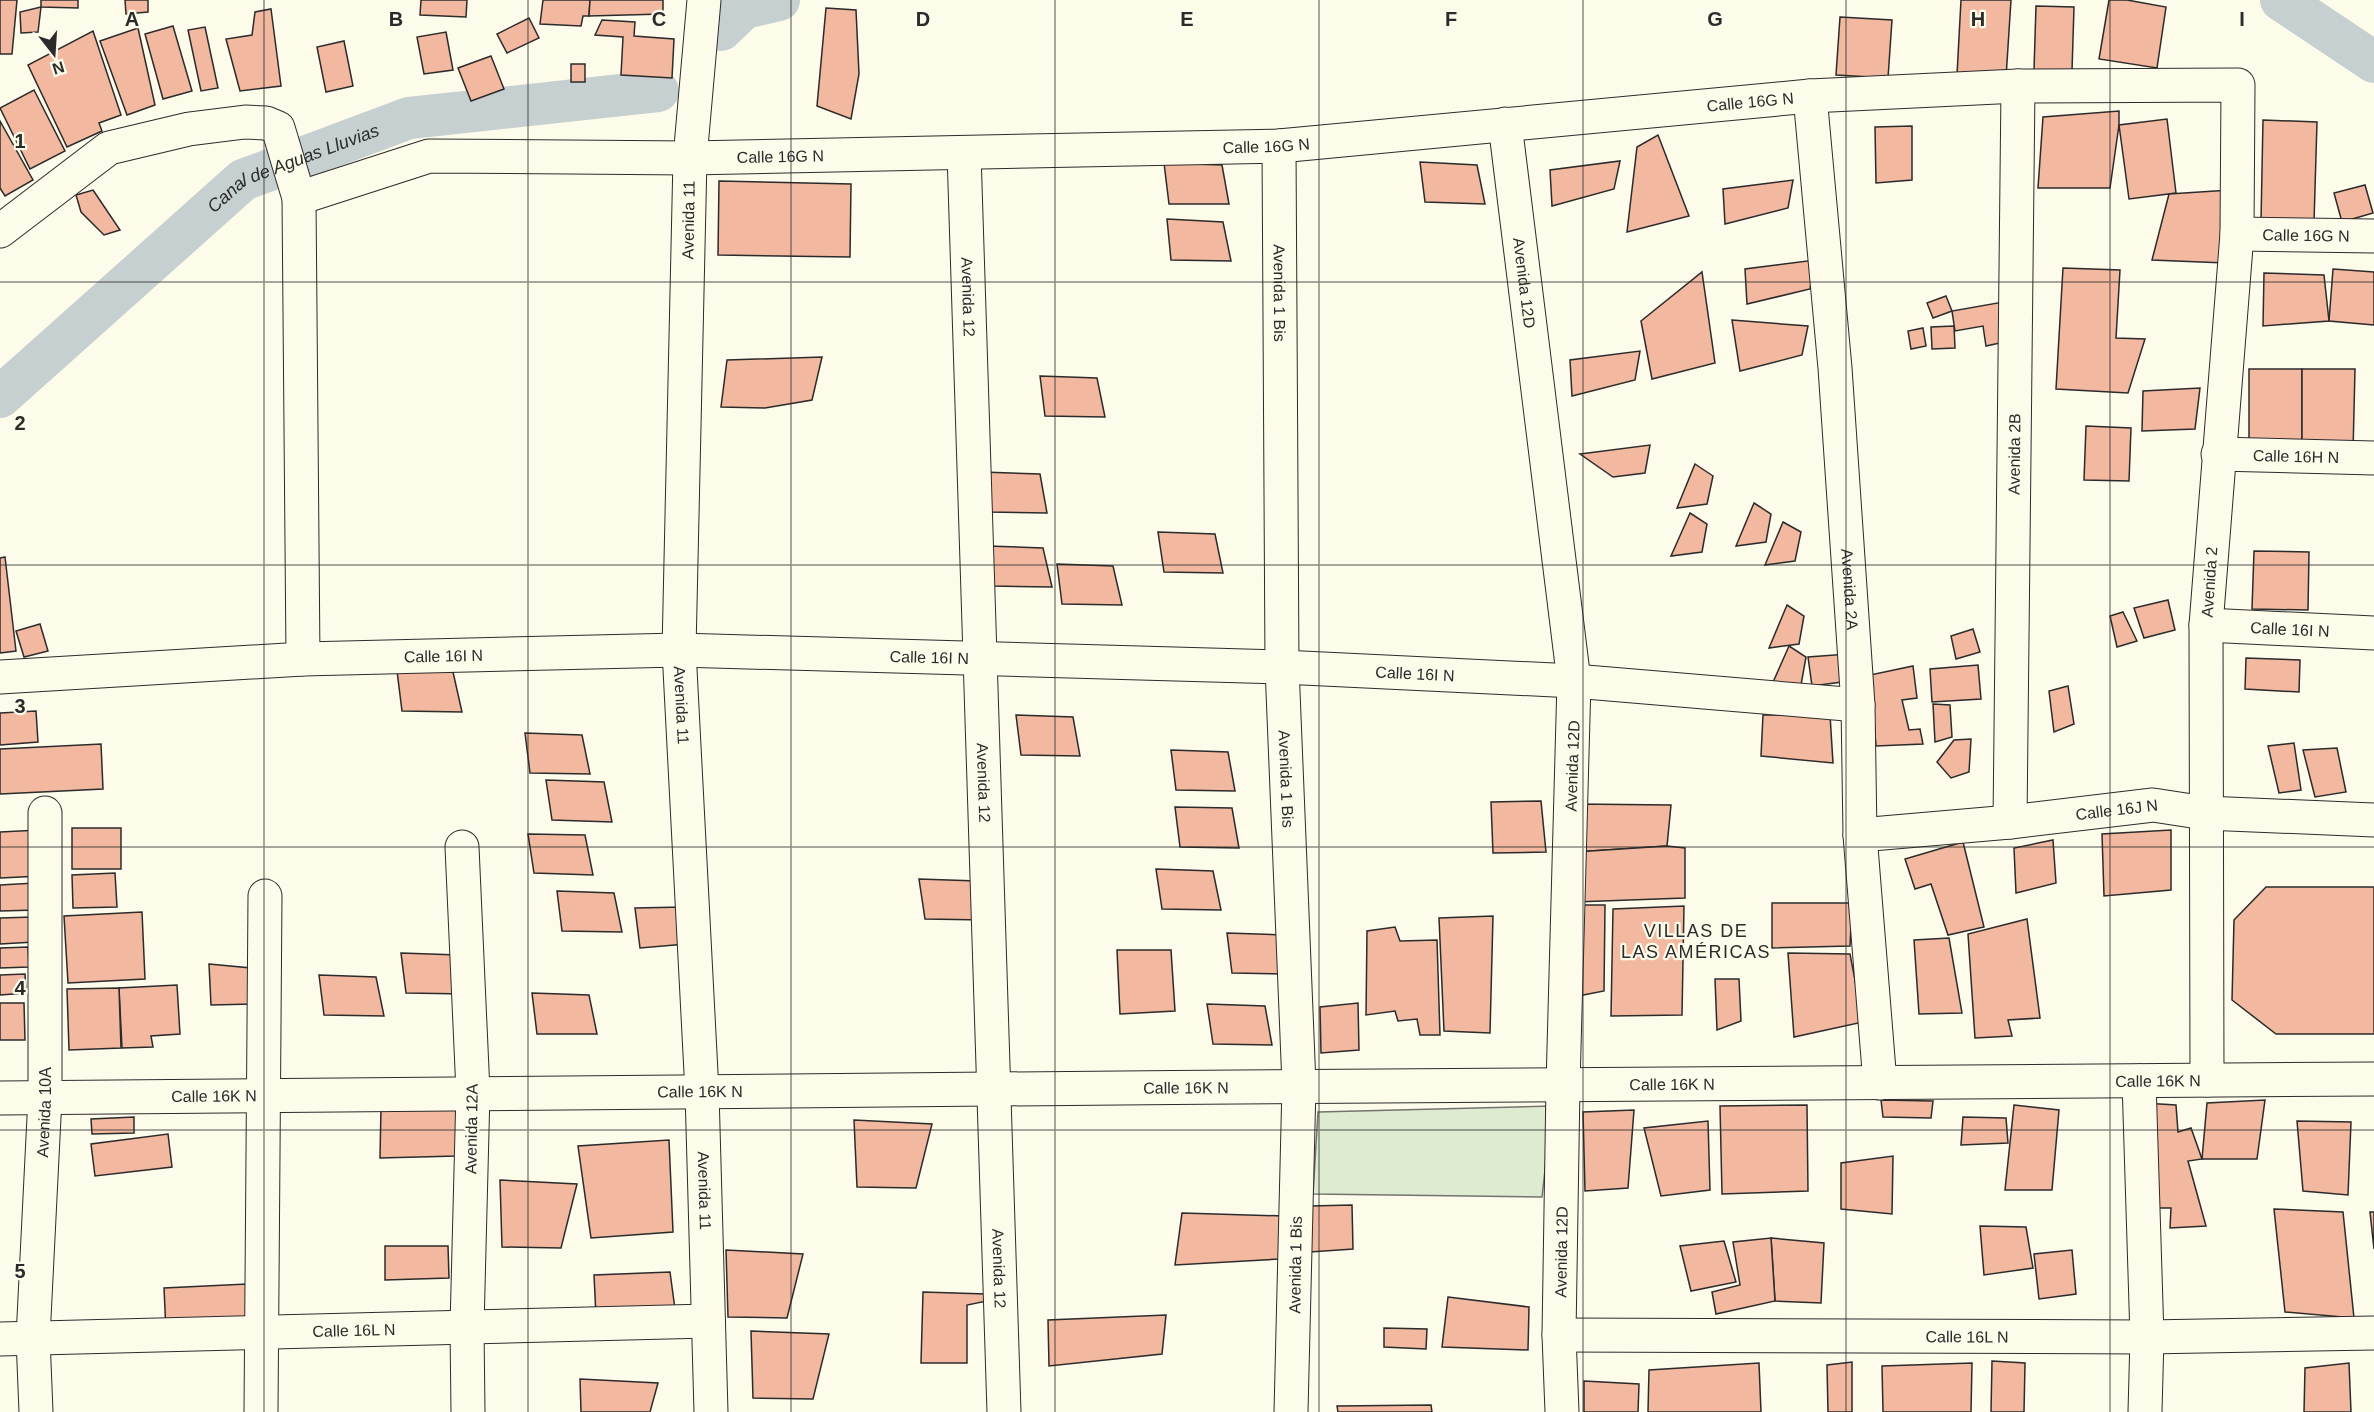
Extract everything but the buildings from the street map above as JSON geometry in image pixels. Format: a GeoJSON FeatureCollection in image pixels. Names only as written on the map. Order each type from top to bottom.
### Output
{"type":"FeatureCollection","features":[{"type":"Feature","properties":{"kind":"street","name":"Avenida 11"},"geometry":{"type":"LineString","coordinates":[[703,13],[690,158],[679,650],[702,1092],[711,1412]]}},
{"type":"Feature","properties":{"kind":"street","name":"Calle 16G N"},"geometry":{"type":"LineString","coordinates":[[298,193],[429,156],[690,158],[1279,146],[1810,96],[2018,86],[2238,85]]}},
{"type":"Feature","properties":{"kind":"street","name":"Avenida 2"},"geometry":{"type":"LineString","coordinates":[[2206,1080],[2206,625],[2237,234],[2238,85]]}},
{"type":"Feature","properties":{"kind":"street","name":"Avenida 2B"},"geometry":{"type":"LineString","coordinates":[[2010,822],[2018,86]]}},
{"type":"Feature","properties":{"kind":"street","name":"Avenida 2A"},"geometry":{"type":"LineString","coordinates":[[1810,96],[1835,368],[1858,705],[1860,835],[1880,1083]]}},
{"type":"Feature","properties":{"kind":"street"},"geometry":{"type":"LineString","coordinates":[[0,231],[109,148],[189,129],[245,122],[272,124],[278,128],[298,193],[303,659]]}},
{"type":"Feature","properties":{"kind":"street","name":"Avenida 12D"},"geometry":{"type":"LineString","coordinates":[[1505,124],[1574,681],[1563,1085],[1559,1335],[1562,1412]]}},
{"type":"Feature","properties":{"kind":"street","name":"Avenida 1 Bis"},"geometry":{"type":"LineString","coordinates":[[1279,146],[1282,667],[1299,1085],[1291,1412]]}},
{"type":"Feature","properties":{"kind":"street","name":"Avenida 12"},"geometry":{"type":"LineString","coordinates":[[964,153],[1004,1412]]}},
{"type":"Feature","properties":{"kind":"street","name":"Calle 16G N"},"geometry":{"type":"LineString","coordinates":[[2237,234],[2374,236]]}},
{"type":"Feature","properties":{"kind":"street","name":"Calle 16H N"},"geometry":{"type":"LineString","coordinates":[[2218,454],[2374,458]]}},
{"type":"Feature","properties":{"kind":"street","name":"Calle 16I N"},"geometry":{"type":"LineString","coordinates":[[2206,625],[2374,633]]}},
{"type":"Feature","properties":{"kind":"street","name":"Calle 16I N"},"geometry":{"type":"LineString","coordinates":[[0,677],[303,659],[679,650],[1282,667],[1574,681],[1858,705]]}},
{"type":"Feature","properties":{"kind":"street","name":"Calle 16J N"},"geometry":{"type":"LineString","coordinates":[[1860,835],[2010,822],[2153,805],[2205,813],[2374,820]]}},
{"type":"Feature","properties":{"kind":"street","name":"Avenida 10A"},"geometry":{"type":"LineString","coordinates":[[36,1412],[33,1338],[45,1097],[45,813]]}},
{"type":"Feature","properties":{"kind":"street","name":"Avenida 12A"},"geometry":{"type":"LineString","coordinates":[[462,847],[473,1092],[467,1327],[468,1412]]}},
{"type":"Feature","properties":{"kind":"street"},"geometry":{"type":"LineString","coordinates":[[261,1412],[265,896]]}},
{"type":"Feature","properties":{"kind":"street","name":"Calle 16K N"},"geometry":{"type":"LineString","coordinates":[[0,1098],[473,1092],[994,1090],[1299,1085],[2374,1079]]}},
{"type":"Feature","properties":{"kind":"street"},"geometry":{"type":"LineString","coordinates":[[2139,1081],[2147,1337],[2145,1412]]}},
{"type":"Feature","properties":{"kind":"street","name":"Calle 16L N"},"geometry":{"type":"LineString","coordinates":[[0,1339],[708,1321]]}},
{"type":"Feature","properties":{"kind":"street","name":"Calle 16L N"},"geometry":{"type":"LineString","coordinates":[[1559,1335],[2147,1337],[2374,1333]]}},
{"type":"Feature","properties":{"kind":"green space"},"geometry":{"type":"Polygon","coordinates":[[[1552,1106],[1542,1197],[1313,1194],[1318,1112],[1552,1106]]]}},
{"type":"Feature","properties":{"kind":"waterway","name":"Canal de Aguas Lluvias"},"geometry":{"type":"LineString","coordinates":[[721,30],[744,8],[779,0]]}},
{"type":"Feature","properties":{"kind":"waterway","name":"Canal de Aguas Lluvias"},"geometry":{"type":"LineString","coordinates":[[2281,0],[2374,62]]}},
{"type":"Feature","properties":{"kind":"waterway","name":"Canal de Aguas Lluvias"},"geometry":{"type":"LineString","coordinates":[[0,397],[243,180],[409,118],[658,91]]}},
{"type":"Feature","properties":{"kind":"district","name":"VILLAS DE LAS AMÉRICAS"},"geometry":{"type":"Point","coordinates":[1696,941]}}]}
